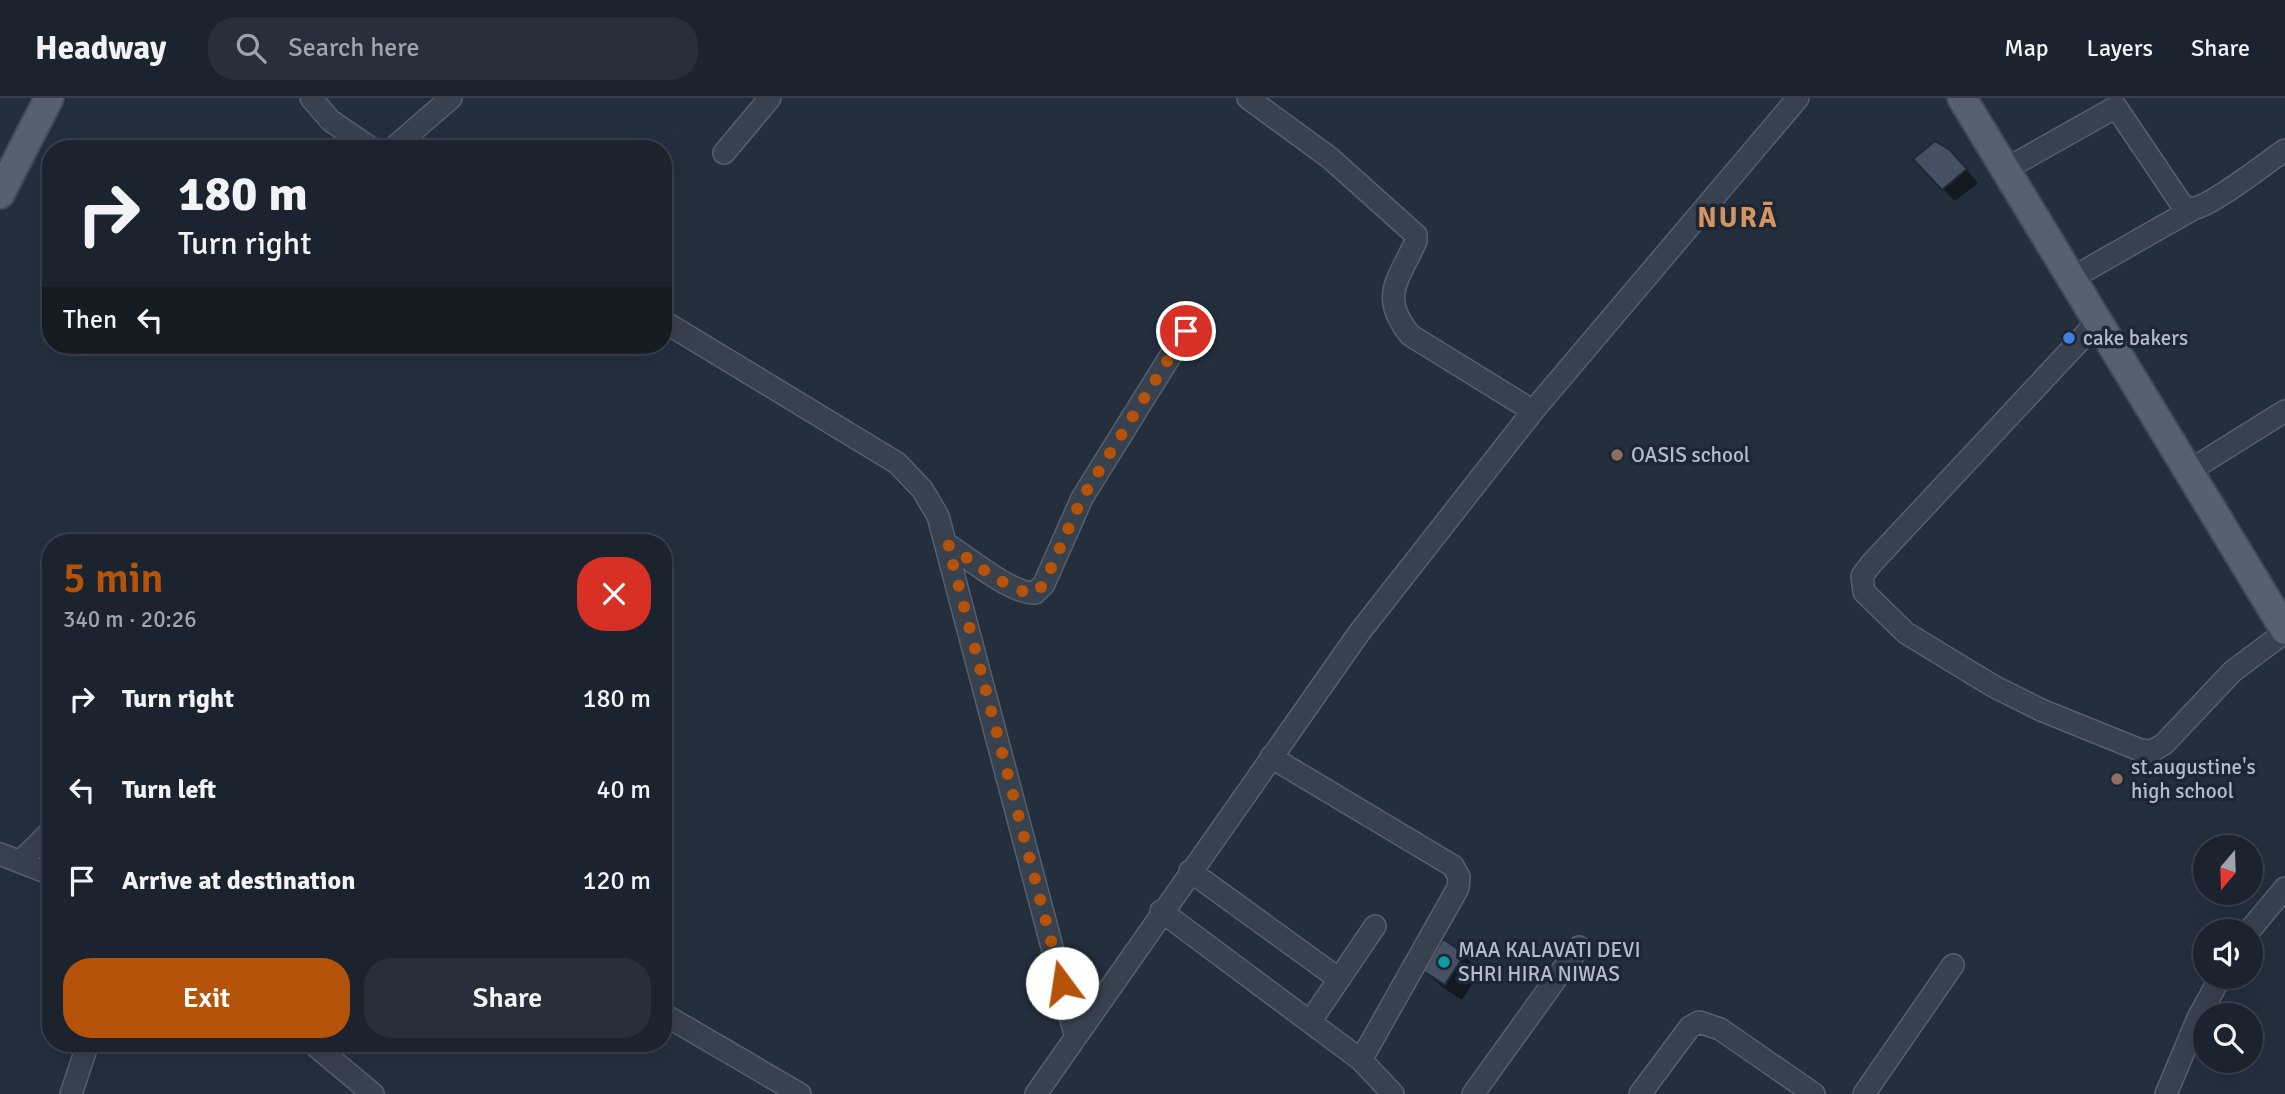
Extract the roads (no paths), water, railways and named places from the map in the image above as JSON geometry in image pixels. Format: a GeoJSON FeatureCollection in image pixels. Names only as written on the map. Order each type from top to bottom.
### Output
{"type":"FeatureCollection","features":[{"type":"Feature","properties":{"kind":"main road"},"geometry":{"type":"LineString","coordinates":[[0,194],[49,98]]}},
{"type":"Feature","properties":{"kind":"main road"},"geometry":{"type":"LineString","coordinates":[[1962,98],[2285,631]]}},
{"type":"Feature","properties":{"kind":"street"},"geometry":{"type":"LineString","coordinates":[[311,98],[331,121],[359,140]]}},
{"type":"Feature","properties":{"kind":"street"},"geometry":{"type":"LineString","coordinates":[[402,140],[451,98]]}},
{"type":"Feature","properties":{"kind":"street"},"geometry":{"type":"LineString","coordinates":[[724,153],[770,98]]}},
{"type":"Feature","properties":{"kind":"street"},"geometry":{"type":"LineString","coordinates":[[1248,98],[1330,158],[1416,234],[1416,242],[1393,292],[1392,303],[1399,321],[1410,335],[1533,411]]}},
{"type":"Feature","properties":{"kind":"street"},"geometry":{"type":"LineString","coordinates":[[1036,1094],[1161,911],[1359,633],[1533,411],[1798,98]]}},
{"type":"Feature","properties":{"kind":"street"},"geometry":{"type":"LineString","coordinates":[[2006,169],[2116,107],[2180,202],[2195,208]]}},
{"type":"Feature","properties":{"kind":"street"},"geometry":{"type":"LineString","coordinates":[[2072,278],[2195,208],[2285,150]]}},
{"type":"Feature","properties":{"kind":"street"},"geometry":{"type":"LineString","coordinates":[[2098,321],[1871,564],[1862,576],[1864,592],[1906,633],[1993,686],[2041,710],[2140,750],[2152,751],[2164,744],[2233,671],[2285,631]]}},
{"type":"Feature","properties":{"kind":"street"},"geometry":{"type":"LineString","coordinates":[[672,326],[897,463],[922,489],[938,516],[948,545],[1075,1034]]}},
{"type":"Feature","properties":{"kind":"street"},"geometry":{"type":"LineString","coordinates":[[948,545],[1014,587],[1026,593],[1035,593],[1044,584],[1082,498],[1186,331]]}},
{"type":"Feature","properties":{"kind":"street"},"geometry":{"type":"LineString","coordinates":[[2189,471],[2285,411]]}},
{"type":"Feature","properties":{"kind":"street"},"geometry":{"type":"LineString","coordinates":[[1271,757],[1453,866],[1459,877],[1458,888],[1361,1060]]}},
{"type":"Feature","properties":{"kind":"street"},"geometry":{"type":"LineString","coordinates":[[10,858],[42,837]]}},
{"type":"Feature","properties":{"kind":"street"},"geometry":{"type":"LineString","coordinates":[[10,858],[42,870]]}},
{"type":"Feature","properties":{"kind":"street"},"geometry":{"type":"LineString","coordinates":[[1190,871],[1339,979]]}},
{"type":"Feature","properties":{"kind":"street"},"geometry":{"type":"LineString","coordinates":[[2259,919],[2285,888]]}},
{"type":"Feature","properties":{"kind":"street"},"geometry":{"type":"LineString","coordinates":[[1161,911],[1361,1060],[1393,1094]]}},
{"type":"Feature","properties":{"kind":"street"},"geometry":{"type":"LineString","coordinates":[[1310,1022],[1375,926]]}},
{"type":"Feature","properties":{"kind":"street"},"geometry":{"type":"LineString","coordinates":[[1473,1094],[1578,947]]}},
{"type":"Feature","properties":{"kind":"street"},"geometry":{"type":"LineString","coordinates":[[1864,1094],[1953,965]]}},
{"type":"Feature","properties":{"kind":"street"},"geometry":{"type":"LineString","coordinates":[[2166,1094],[2198,1018],[2214,989]]}},
{"type":"Feature","properties":{"kind":"street"},"geometry":{"type":"LineString","coordinates":[[672,1019],[800,1094]]}},
{"type":"Feature","properties":{"kind":"street"},"geometry":{"type":"LineString","coordinates":[[1640,1094],[1690,1027],[1699,1023],[1720,1029],[1814,1094]]}},
{"type":"Feature","properties":{"kind":"street"},"geometry":{"type":"LineString","coordinates":[[71,1094],[85,1052]]}},
{"type":"Feature","properties":{"kind":"street"},"geometry":{"type":"LineString","coordinates":[[323,1052],[373,1094]]}},
{"type":"Feature","properties":{"kind":"place","name":"cake bakers"},"geometry":{"type":"Point","coordinates":[2069,338]}},
{"type":"Feature","properties":{"kind":"place","name":"OASIS school"},"geometry":{"type":"Point","coordinates":[1617,455]}},
{"type":"Feature","properties":{"kind":"place","name":"st.augustine's high school"},"geometry":{"type":"Point","coordinates":[2117,779]}},
{"type":"Feature","properties":{"kind":"place","name":"MAA KALAVATI DEVI SHRI HIRA NIWAS"},"geometry":{"type":"Point","coordinates":[1444,962]}},
{"type":"Feature","properties":{"kind":"district","name":"NURĀ"},"geometry":{"type":"Point","coordinates":[1738,217]}}]}
